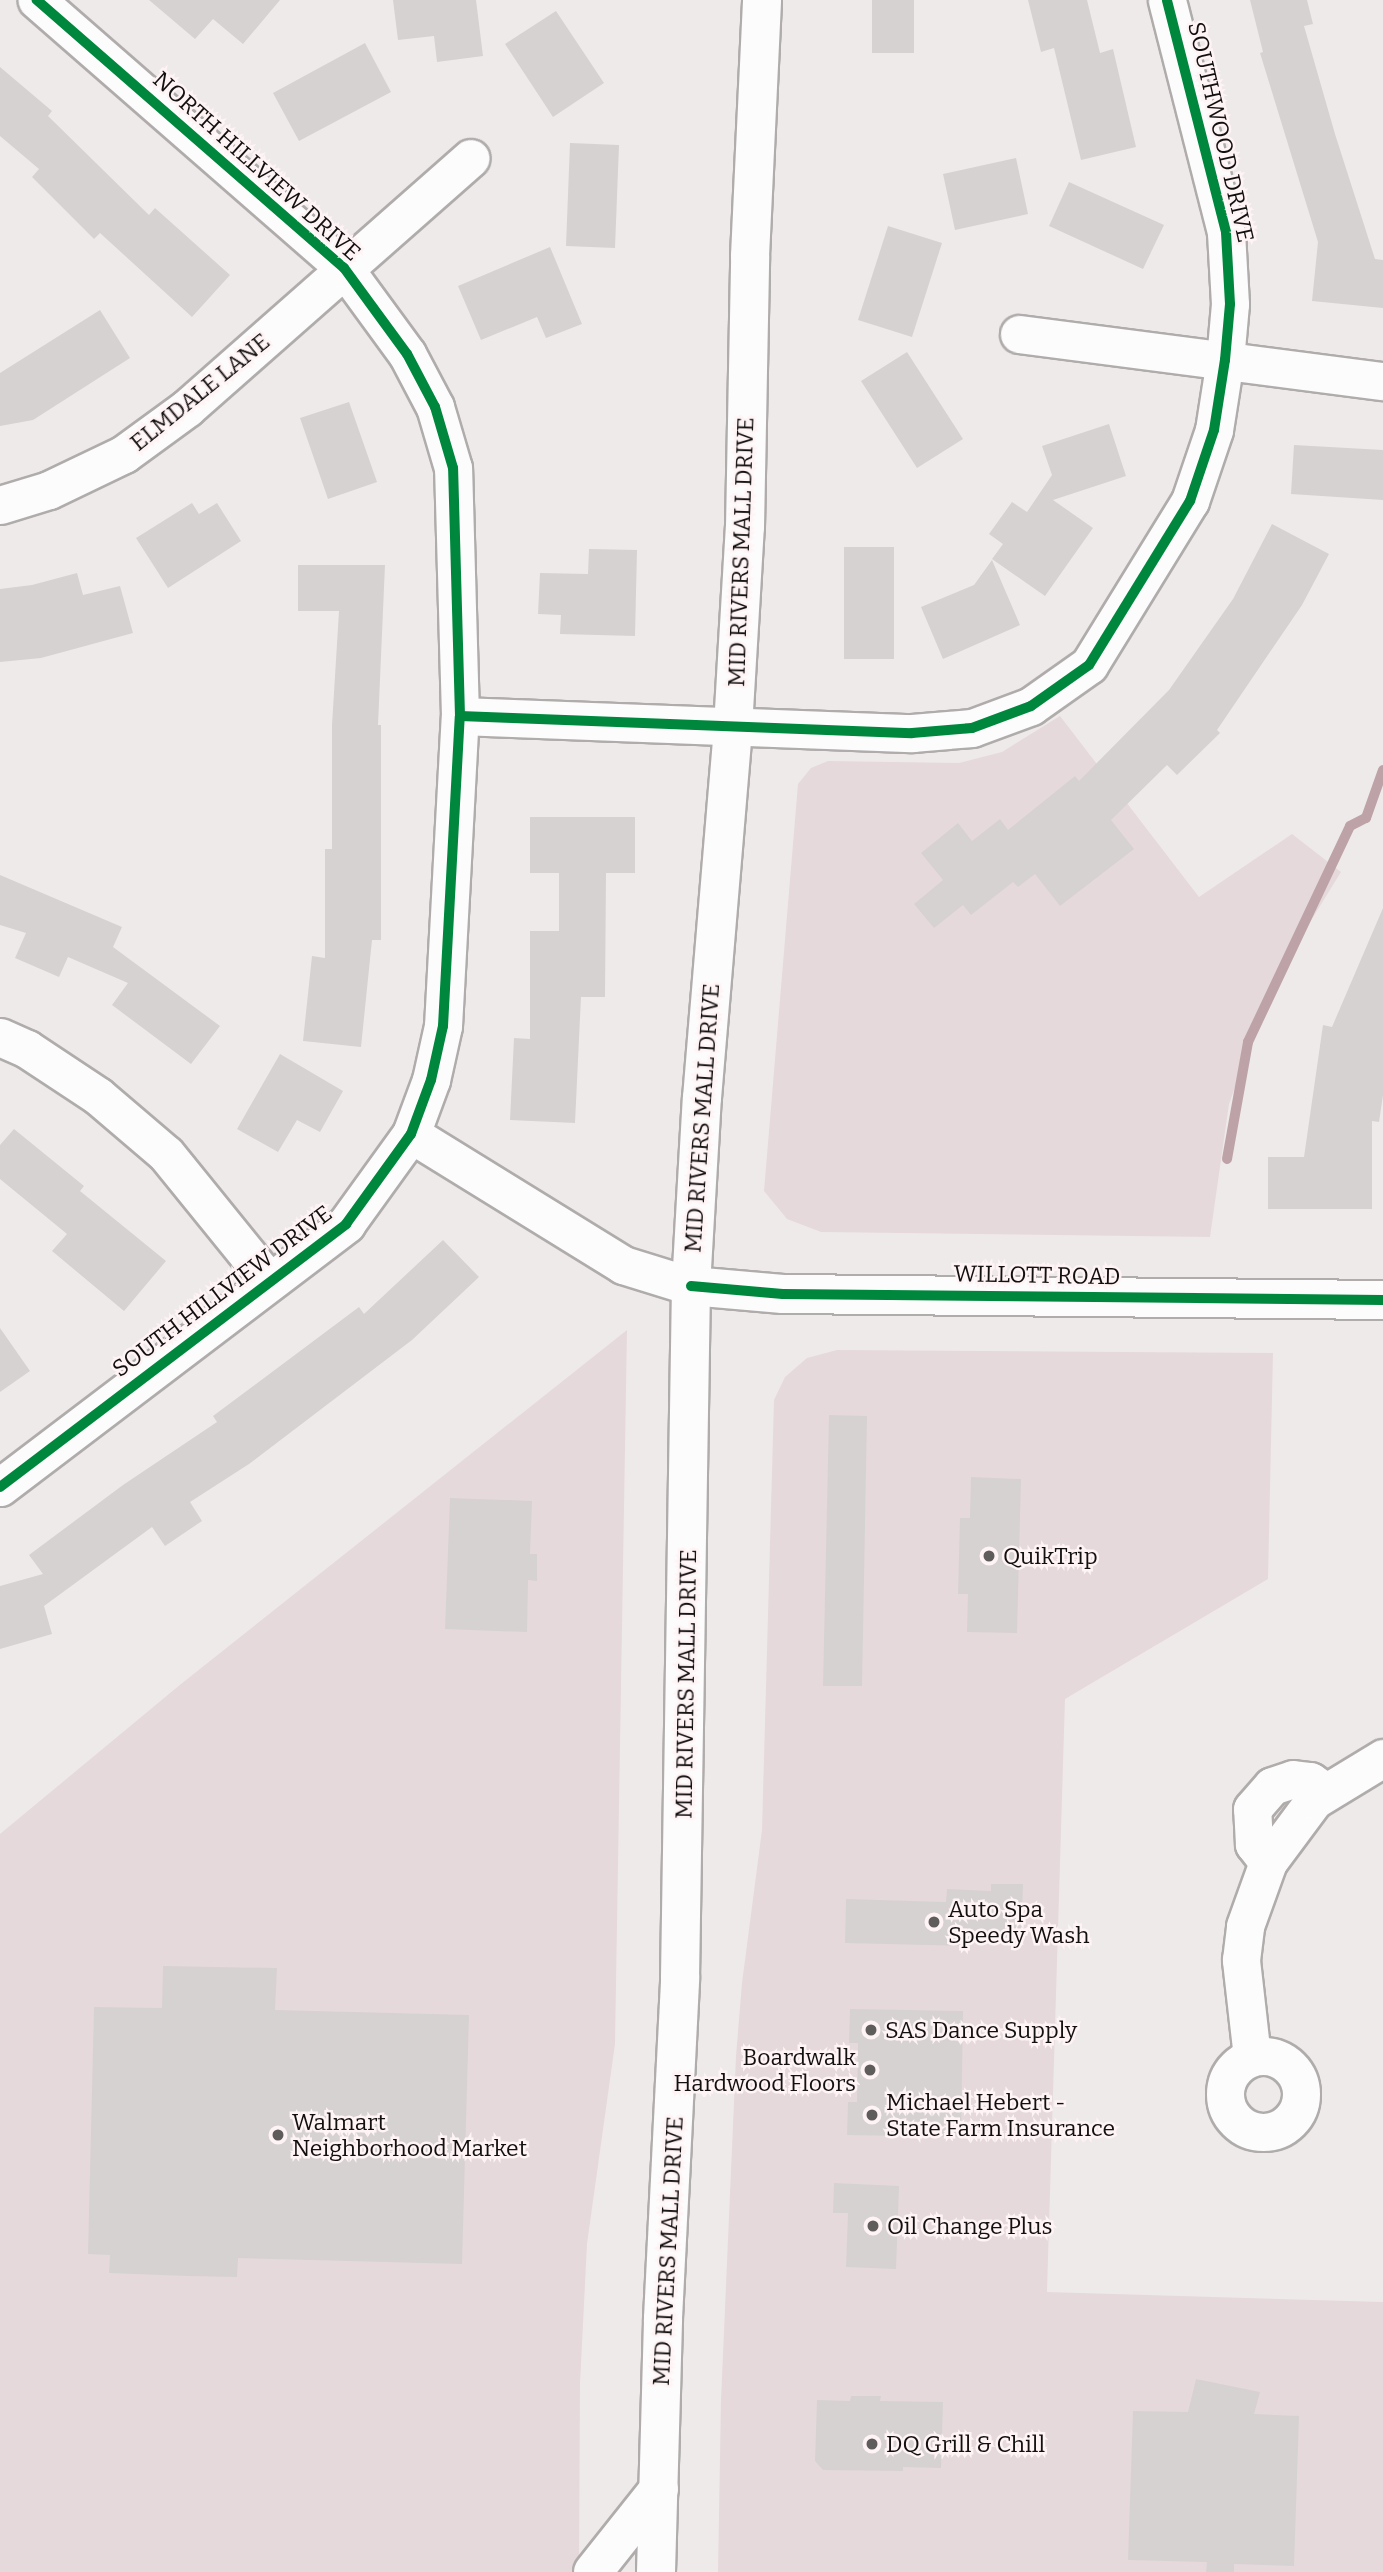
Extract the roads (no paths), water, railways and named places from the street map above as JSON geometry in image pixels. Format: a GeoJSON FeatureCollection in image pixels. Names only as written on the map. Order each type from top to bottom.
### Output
{"type":"FeatureCollection","features":[{"type":"Feature","properties":{"kind":"main road","name":"MID RIVERS MALL DRIVE"},"geometry":{"type":"LineString","coordinates":[[656,2572],[663,2318],[681,1953],[691,1286],[702,1098],[733,727],[745,527],[750,256],[762,0]]}},
{"type":"Feature","properties":{"kind":"main road","name":"WILLOTT ROAD"},"geometry":{"type":"LineString","coordinates":[[691,1286],[783,1294],[1383,1300]]}},
{"type":"Feature","properties":{"kind":"main road"},"geometry":{"type":"LineString","coordinates":[[593,2572],[659,2489]]}},
{"type":"Feature","properties":{"kind":"street","name":"NORTH HILLVIEW DRIVE"},"geometry":{"type":"LineString","coordinates":[[37,0],[344,268],[407,354],[435,407],[453,468],[460,716]]}},
{"type":"Feature","properties":{"kind":"street","name":"SOUTHWOOD DRIVE"},"geometry":{"type":"LineString","coordinates":[[460,716],[912,733],[972,728],[1031,706],[1088,665],[1189,501],[1214,430],[1225,360],[1230,304],[1226,232],[1167,0]]}},
{"type":"Feature","properties":{"kind":"street","name":"ELMDALE LANE"},"geometry":{"type":"LineString","coordinates":[[0,505],[49,490],[124,454],[187,408],[471,158]]}},
{"type":"Feature","properties":{"kind":"street"},"geometry":{"type":"LineString","coordinates":[[1019,334],[1383,381]]}},
{"type":"Feature","properties":{"kind":"street","name":"SOUTH HILLVIEW DRIVE"},"geometry":{"type":"LineString","coordinates":[[0,1487],[346,1224],[411,1134],[431,1080],[443,1026],[460,716]]}},
{"type":"Feature","properties":{"kind":"street"},"geometry":{"type":"LineString","coordinates":[[0,1037],[27,1049],[98,1096],[166,1154],[269,1280]]}},
{"type":"Feature","properties":{"kind":"street","name":"WILLOTT ROAD"},"geometry":{"type":"LineString","coordinates":[[411,1134],[623,1265],[691,1286]]}},
{"type":"Feature","properties":{"kind":"street"},"geometry":{"type":"LineString","coordinates":[[1252,2057],[1241,1960],[1245,1926],[1268,1862],[1290,1827],[1314,1800],[1383,1758]]}},
{"type":"Feature","properties":{"kind":"waterway"},"geometry":{"type":"LineString","coordinates":[[1227,1159],[1248,1042],[1350,826],[1366,818],[1383,770]]}},
{"type":"Feature","properties":{"kind":"place","name":"QuikTrip"},"geometry":{"type":"Point","coordinates":[989,1556]}},
{"type":"Feature","properties":{"kind":"place","name":"Auto Spa Speedy Wash"},"geometry":{"type":"Point","coordinates":[934,1922]}},
{"type":"Feature","properties":{"kind":"place","name":"SAS Dance Supply"},"geometry":{"type":"Point","coordinates":[871,2030]}},
{"type":"Feature","properties":{"kind":"place","name":"Boardwalk Hardwood Floors"},"geometry":{"type":"Point","coordinates":[870,2070]}},
{"type":"Feature","properties":{"kind":"place","name":"Michael Hebert - State Farm Insurance"},"geometry":{"type":"Point","coordinates":[872,2115]}},
{"type":"Feature","properties":{"kind":"place","name":"Walmart Neighborhood Market"},"geometry":{"type":"Point","coordinates":[278,2135]}},
{"type":"Feature","properties":{"kind":"place","name":"Oil Change Plus"},"geometry":{"type":"Point","coordinates":[873,2226]}},
{"type":"Feature","properties":{"kind":"place","name":"DQ Grill & Chill"},"geometry":{"type":"Point","coordinates":[872,2444]}}]}
